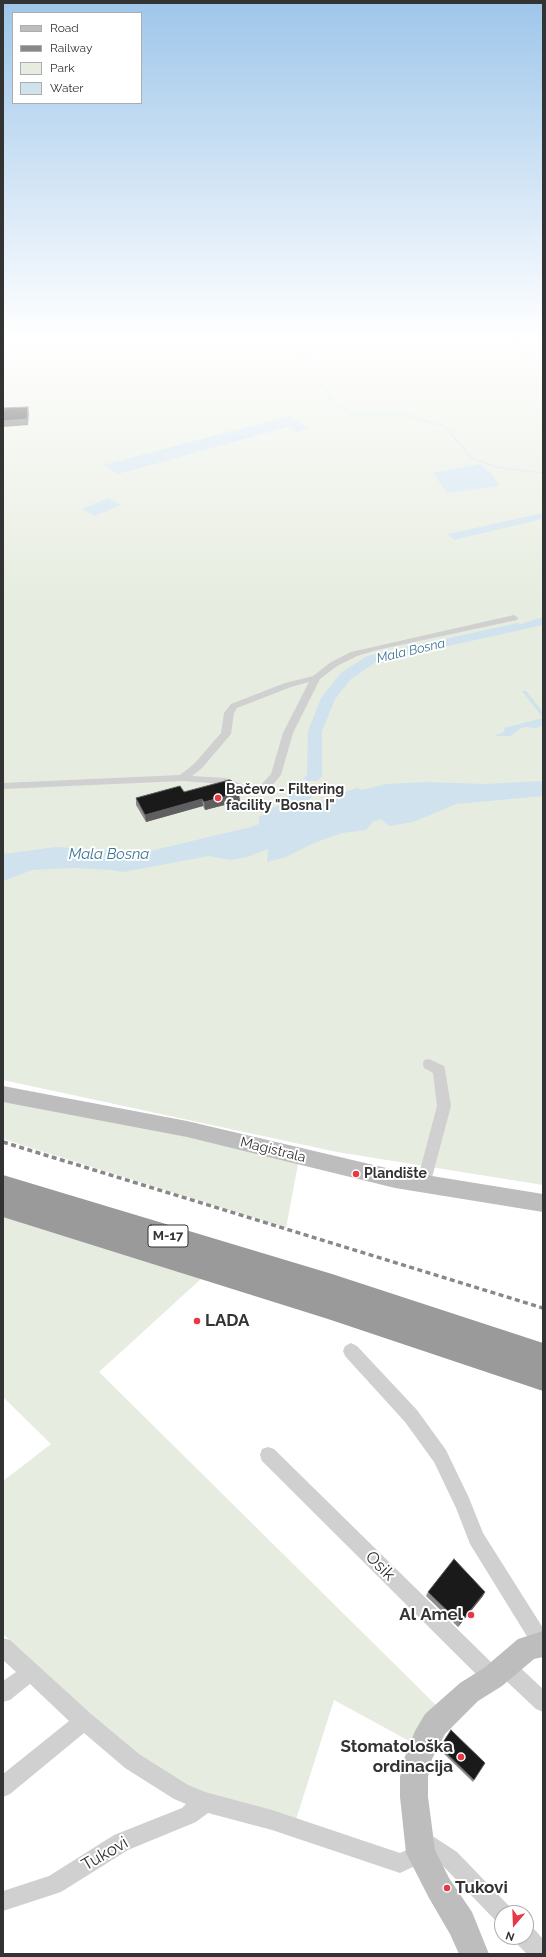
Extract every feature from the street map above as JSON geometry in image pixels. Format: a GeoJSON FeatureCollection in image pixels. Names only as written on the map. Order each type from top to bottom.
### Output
{"type":"FeatureCollection","features":[{"type":"Feature","properties":{"kind":"highway","name":"M-17"},"geometry":{"type":"LineString","coordinates":[[3,1186],[341,1300],[543,1377]]}},
{"type":"Feature","properties":{"kind":"highway","name":"M-17"},"geometry":{"type":"LineString","coordinates":[[3,1206],[543,1357]]}},
{"type":"Feature","properties":{"kind":"main road","name":"Magistrala"},"geometry":{"type":"LineString","coordinates":[[3,1094],[188,1129],[423,1185],[543,1204]]}},
{"type":"Feature","properties":{"kind":"main road"},"geometry":{"type":"LineString","coordinates":[[474,1954],[461,1923],[439,1888],[420,1852],[414,1797],[414,1777],[418,1759],[424,1741],[435,1724],[469,1692],[499,1672],[527,1648],[543,1644]]}},
{"type":"Feature","properties":{"kind":"street"},"geometry":{"type":"LineString","coordinates":[[182,778],[198,766],[226,734],[229,713],[234,706],[288,685],[316,678],[334,664],[354,654],[514,618]]}},
{"type":"Feature","properties":{"kind":"street"},"geometry":{"type":"LineString","coordinates":[[3,786],[182,778],[226,781],[248,790],[257,790],[265,787],[276,775],[288,732],[298,716],[316,678]]}},
{"type":"Feature","properties":{"kind":"street"},"geometry":{"type":"LineString","coordinates":[[423,1185],[444,1106],[439,1070],[429,1064]]}},
{"type":"Feature","properties":{"kind":"street"},"geometry":{"type":"LineString","coordinates":[[351,1352],[412,1416],[440,1456],[463,1504],[476,1538],[518,1607],[543,1644]]}},
{"type":"Feature","properties":{"kind":"street","name":"Osik"},"geometry":{"type":"LineString","coordinates":[[268,1455],[499,1672],[543,1702]]}},
{"type":"Feature","properties":{"kind":"street"},"geometry":{"type":"LineString","coordinates":[[3,1647],[84,1721],[132,1761],[180,1792],[205,1802],[272,1820],[400,1864],[420,1852],[434,1847],[450,1859],[494,1905]]}},
{"type":"Feature","properties":{"kind":"street"},"geometry":{"type":"LineString","coordinates":[[3,1693],[31,1672]]}},
{"type":"Feature","properties":{"kind":"street"},"geometry":{"type":"LineString","coordinates":[[3,1787],[84,1721]]}},
{"type":"Feature","properties":{"kind":"street","name":"Tukovi"},"geometry":{"type":"LineString","coordinates":[[3,1901],[54,1885],[121,1842],[189,1815],[205,1802]]}},
{"type":"Feature","properties":{"kind":"street"},"geometry":{"type":"LineString","coordinates":[[534,1945],[542,1954]]}},
{"type":"Feature","properties":{"kind":"green space"},"geometry":{"type":"Polygon","coordinates":[[[3,428],[543,428],[543,1185],[337,1152],[3,1080],[3,428]]]}},
{"type":"Feature","properties":{"kind":"green space"},"geometry":{"type":"Polygon","coordinates":[[[3,1100],[299,1159],[286,1228],[3,1139],[3,1100]]]}},
{"type":"Feature","properties":{"kind":"green space"},"geometry":{"type":"Polygon","coordinates":[[[3,1213],[202,1278],[99,1372],[444,1713],[411,1742],[334,1700],[293,1829],[195,1791],[128,1750],[3,1634],[3,1481],[51,1444],[3,1397],[3,1213]]]}},
{"type":"Feature","properties":{"kind":"water"},"geometry":{"type":"Polygon","coordinates":[[[242,428],[283,428],[118,474],[103,465],[242,428]]]}},
{"type":"Feature","properties":{"kind":"water"},"geometry":{"type":"Polygon","coordinates":[[[290,428],[309,428],[297,432],[290,428]]]}},
{"type":"Feature","properties":{"kind":"water"},"geometry":{"type":"Polygon","coordinates":[[[480,464],[492,474],[499,486],[447,493],[433,473],[480,464]]]}},
{"type":"Feature","properties":{"kind":"water"},"geometry":{"type":"Polygon","coordinates":[[[108,498],[121,505],[95,516],[82,509],[108,498]]]}},
{"type":"Feature","properties":{"kind":"water"},"geometry":{"type":"Polygon","coordinates":[[[543,513],[543,519],[454,540],[448,534],[543,513]]]}},
{"type":"Feature","properties":{"kind":"water"},"geometry":{"type":"Polygon","coordinates":[[[522,691],[526,691],[543,712],[543,718],[522,691]]]}},
{"type":"Feature","properties":{"kind":"water"},"geometry":{"type":"Polygon","coordinates":[[[543,718],[543,725],[536,728],[525,727],[519,729],[511,736],[495,736],[505,731],[504,728],[543,718]]]}},
{"type":"Feature","properties":{"kind":"water"},"geometry":{"type":"Polygon","coordinates":[[[543,781],[543,796],[456,804],[413,822],[389,826],[381,819],[372,822],[366,830],[342,833],[314,843],[286,857],[267,862],[268,849],[247,857],[230,860],[209,856],[123,872],[73,868],[32,870],[3,881],[3,854],[56,847],[137,852],[150,851],[251,827],[259,824],[259,816],[283,803],[297,783],[318,788],[304,807],[325,800],[343,797],[345,792],[357,788],[362,790],[386,784],[424,782],[486,784],[543,781]]]}},
{"type":"Feature","properties":{"kind":"building"},"geometry":{"type":"Polygon","coordinates":[[[229,780],[232,781],[239,793],[204,802],[202,799],[145,815],[136,798],[180,786],[184,792],[229,780]]]}},
{"type":"Feature","properties":{"kind":"building","name":"Al Amel"},"geometry":{"type":"Polygon","coordinates":[[[454,1559],[485,1592],[460,1623],[428,1592],[454,1559]]]}},
{"type":"Feature","properties":{"kind":"building","name":"Stomatološka ordinacija"},"geometry":{"type":"Polygon","coordinates":[[[451,1730],[485,1763],[474,1780],[440,1747],[451,1730]]]}},
{"type":"Feature","properties":{"kind":"waterway"},"geometry":{"type":"LineString","coordinates":[[446,428],[472,458],[496,467],[543,473]]}},
{"type":"Feature","properties":{"kind":"waterway","name":"Mala Bosna"},"geometry":{"type":"LineString","coordinates":[[527,625],[543,621]]}},
{"type":"Feature","properties":{"kind":"waterway","name":"Mala Bosna"},"geometry":{"type":"LineString","coordinates":[[312,778],[314,776],[315,731],[328,698],[346,676],[372,659],[518,627]]}},
{"type":"Feature","properties":{"kind":"railway"},"geometry":{"type":"LineString","coordinates":[[3,1142],[543,1308]]}},
{"type":"Feature","properties":{"kind":"place","name":"Bačevo - Filtering facility \"Bosna I\""},"geometry":{"type":"Point","coordinates":[218,798]}},
{"type":"Feature","properties":{"kind":"place","name":"Plandište"},"geometry":{"type":"Point","coordinates":[356,1174]}},
{"type":"Feature","properties":{"kind":"place","name":"LADA"},"geometry":{"type":"Point","coordinates":[197,1321]}},
{"type":"Feature","properties":{"kind":"place","name":"Al Amel"},"geometry":{"type":"Point","coordinates":[471,1615]}},
{"type":"Feature","properties":{"kind":"place","name":"Stomatološka ordinacija"},"geometry":{"type":"Point","coordinates":[461,1757]}},
{"type":"Feature","properties":{"kind":"place","name":"Tukovi"},"geometry":{"type":"Point","coordinates":[447,1888]}}]}
